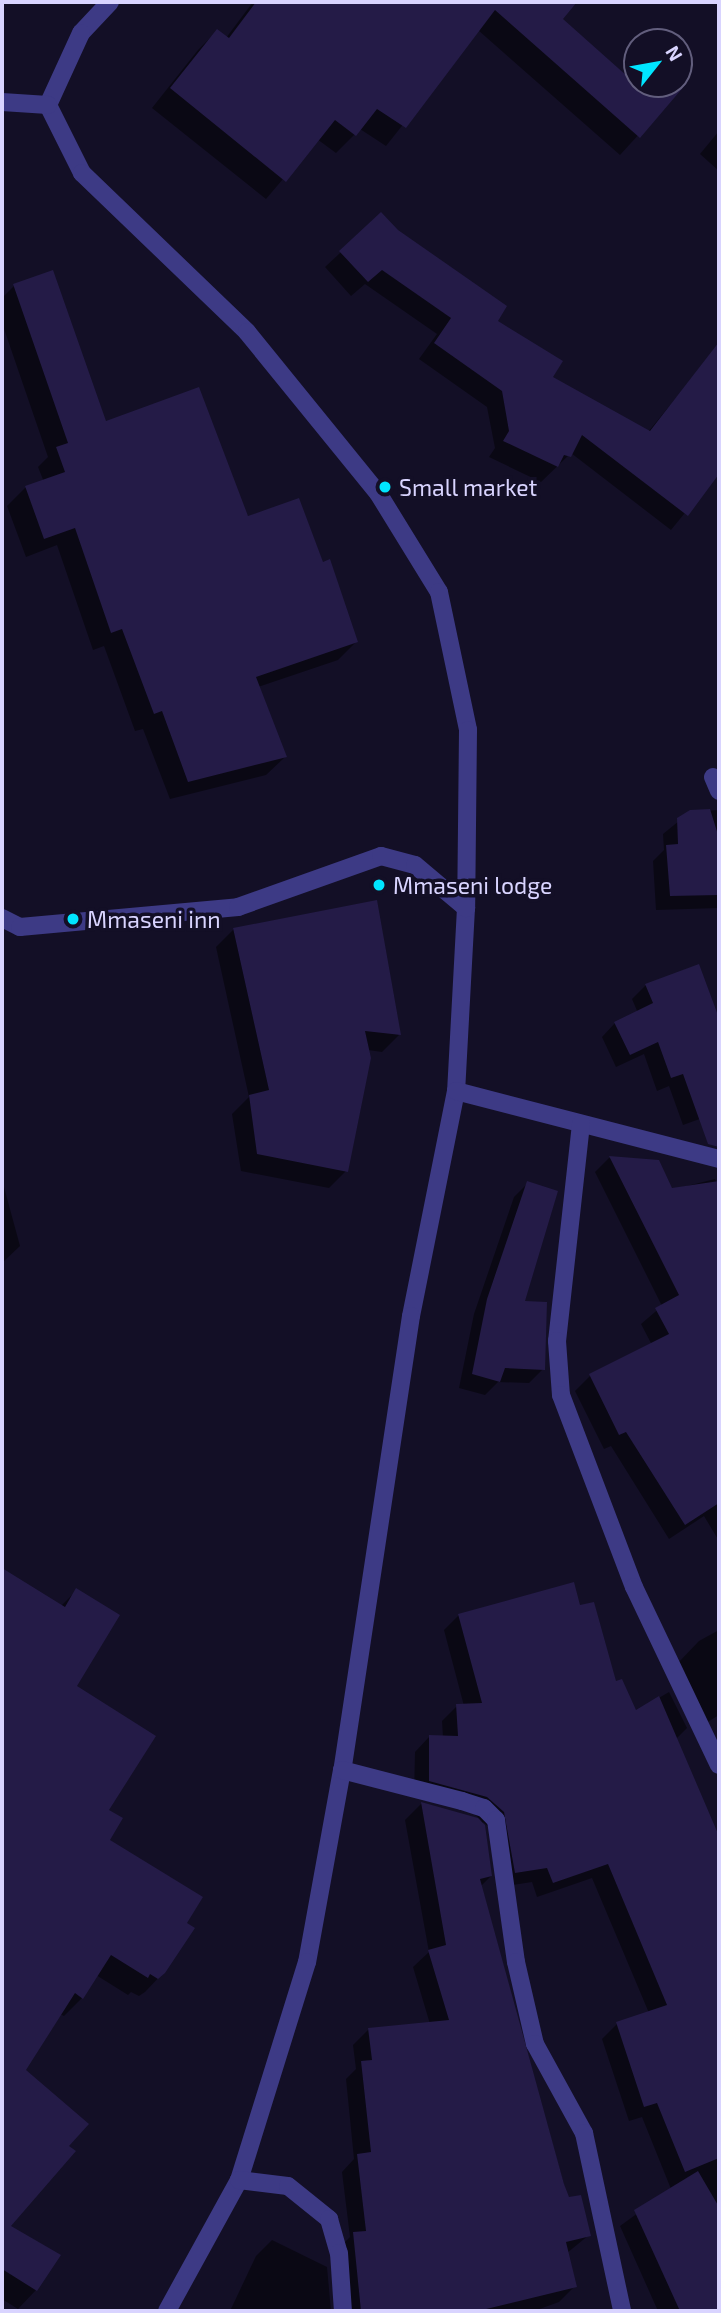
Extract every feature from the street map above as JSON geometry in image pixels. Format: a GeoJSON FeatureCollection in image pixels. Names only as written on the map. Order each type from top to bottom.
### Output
{"type":"FeatureCollection","features":[{"type":"Feature","properties":{"kind":"street"},"geometry":{"type":"LineString","coordinates":[[48,105],[81,33],[110,2]]}},
{"type":"Feature","properties":{"kind":"street"},"geometry":{"type":"LineString","coordinates":[[2,102],[48,105]]}},
{"type":"Feature","properties":{"kind":"street"},"geometry":{"type":"LineString","coordinates":[[48,105],[82,173],[247,332],[378,493],[439,592],[468,730],[466,908],[456,1091],[411,1316],[342,1770],[307,1962],[239,2180],[167,2311]]}},
{"type":"Feature","properties":{"kind":"street"},"geometry":{"type":"LineString","coordinates":[[2,918],[20,928],[238,907],[380,856],[415,865],[466,908]]}},
{"type":"Feature","properties":{"kind":"street"},"geometry":{"type":"LineString","coordinates":[[456,1091],[719,1159]]}},
{"type":"Feature","properties":{"kind":"street"},"geometry":{"type":"LineString","coordinates":[[581,1124],[556,1341],[561,1395],[634,1587],[719,1765]]}},
{"type":"Feature","properties":{"kind":"street"},"geometry":{"type":"LineString","coordinates":[[342,1770],[484,1808],[496,1820],[516,1962],[535,2044],[584,2133],[622,2311]]}},
{"type":"Feature","properties":{"kind":"street"},"geometry":{"type":"LineString","coordinates":[[239,2180],[288,2186],[329,2218],[339,2253],[344,2311]]}},
{"type":"Feature","properties":{"kind":"building"},"geometry":{"type":"Polygon","coordinates":[[[256,2],[577,2],[563,19],[623,72],[623,98],[674,98],[640,138],[495,10],[406,128],[377,109],[356,136],[335,120],[286,182],[170,88],[217,29],[229,38],[256,2]]]}},
{"type":"Feature","properties":{"kind":"building"},"geometry":{"type":"Polygon","coordinates":[[[381,212],[398,230],[507,306],[498,321],[563,361],[553,377],[650,431],[719,342],[719,474],[688,516],[582,435],[571,457],[564,455],[558,467],[503,441],[509,431],[502,391],[434,343],[451,318],[382,270],[368,282],[339,251],[381,212]]]}},
{"type":"Feature","properties":{"kind":"building"},"geometry":{"type":"Polygon","coordinates":[[[53,270],[106,421],[199,387],[248,516],[299,498],[323,562],[330,559],[358,642],[256,677],[287,757],[188,782],[162,711],[154,714],[122,629],[111,633],[75,528],[44,539],[25,486],[65,472],[56,447],[68,443],[13,284],[53,270]]]}},
{"type":"Feature","properties":{"kind":"building"},"geometry":{"type":"Polygon","coordinates":[[[710,809],[719,838],[719,895],[670,896],[666,845],[678,844],[677,818],[690,810],[710,809]]]}},
{"type":"Feature","properties":{"kind":"building"},"geometry":{"type":"Polygon","coordinates":[[[377,900],[401,1035],[365,1031],[371,1058],[348,1172],[257,1154],[249,1095],[269,1090],[233,928],[377,900]]]}},
{"type":"Feature","properties":{"kind":"building"},"geometry":{"type":"Polygon","coordinates":[[[699,964],[719,1018],[719,1147],[708,1144],[683,1074],[671,1078],[658,1042],[630,1055],[614,1022],[653,1003],[645,984],[699,964]]]}},
{"type":"Feature","properties":{"kind":"building"},"geometry":{"type":"Polygon","coordinates":[[[609,1156],[659,1160],[672,1188],[719,1181],[719,1503],[685,1525],[626,1432],[619,1435],[589,1374],[669,1334],[655,1308],[679,1295],[609,1156]]]}},
{"type":"Feature","properties":{"kind":"building"},"geometry":{"type":"Polygon","coordinates":[[[527,1181],[558,1191],[525,1301],[547,1302],[545,1370],[505,1368],[500,1382],[472,1374],[487,1299],[527,1181]]]}},
{"type":"Feature","properties":{"kind":"building"},"geometry":{"type":"Polygon","coordinates":[[[2,1568],[65,1607],[76,1588],[120,1615],[77,1686],[156,1736],[109,1810],[123,1818],[110,1840],[203,1897],[187,1923],[195,1928],[165,1973],[158,1979],[150,1974],[148,1978],[111,1955],[83,1999],[75,1993],[26,2070],[89,2124],[69,2146],[76,2151],[11,2226],[61,2255],[37,2291],[2,2269],[2,1568]]]}},
{"type":"Feature","properties":{"kind":"building"},"geometry":{"type":"Polygon","coordinates":[[[574,1582],[580,1605],[594,1602],[616,1681],[622,1679],[636,1710],[659,1696],[719,1836],[719,2158],[685,2172],[657,2103],[644,2107],[616,2022],[667,2005],[608,1864],[553,1883],[547,1868],[515,1873],[504,1812],[487,1797],[429,1781],[429,1735],[458,1736],[456,1704],[482,1703],[458,1614],[574,1582]]]}},
{"type":"Feature","properties":{"kind":"building"},"geometry":{"type":"Polygon","coordinates":[[[421,1802],[478,1818],[485,1825],[492,1876],[480,1879],[564,2184],[569,2197],[581,2195],[591,2236],[566,2242],[577,2287],[478,2311],[361,2311],[353,2232],[366,2231],[357,2154],[371,2152],[361,2061],[372,2060],[368,2028],[449,2020],[428,1950],[446,1945],[421,1802]]]}},
{"type":"Feature","properties":{"kind":"building"},"geometry":{"type":"Polygon","coordinates":[[[698,2171],[719,2207],[719,2311],[680,2311],[634,2210],[698,2171]]]}},
{"type":"Feature","properties":{"kind":"place","name":"Small market"},"geometry":{"type":"Point","coordinates":[385,487]}},
{"type":"Feature","properties":{"kind":"place","name":"Mmaseni lodge"},"geometry":{"type":"Point","coordinates":[379,885]}},
{"type":"Feature","properties":{"kind":"place","name":"Mmaseni inn"},"geometry":{"type":"Point","coordinates":[73,919]}}]}
